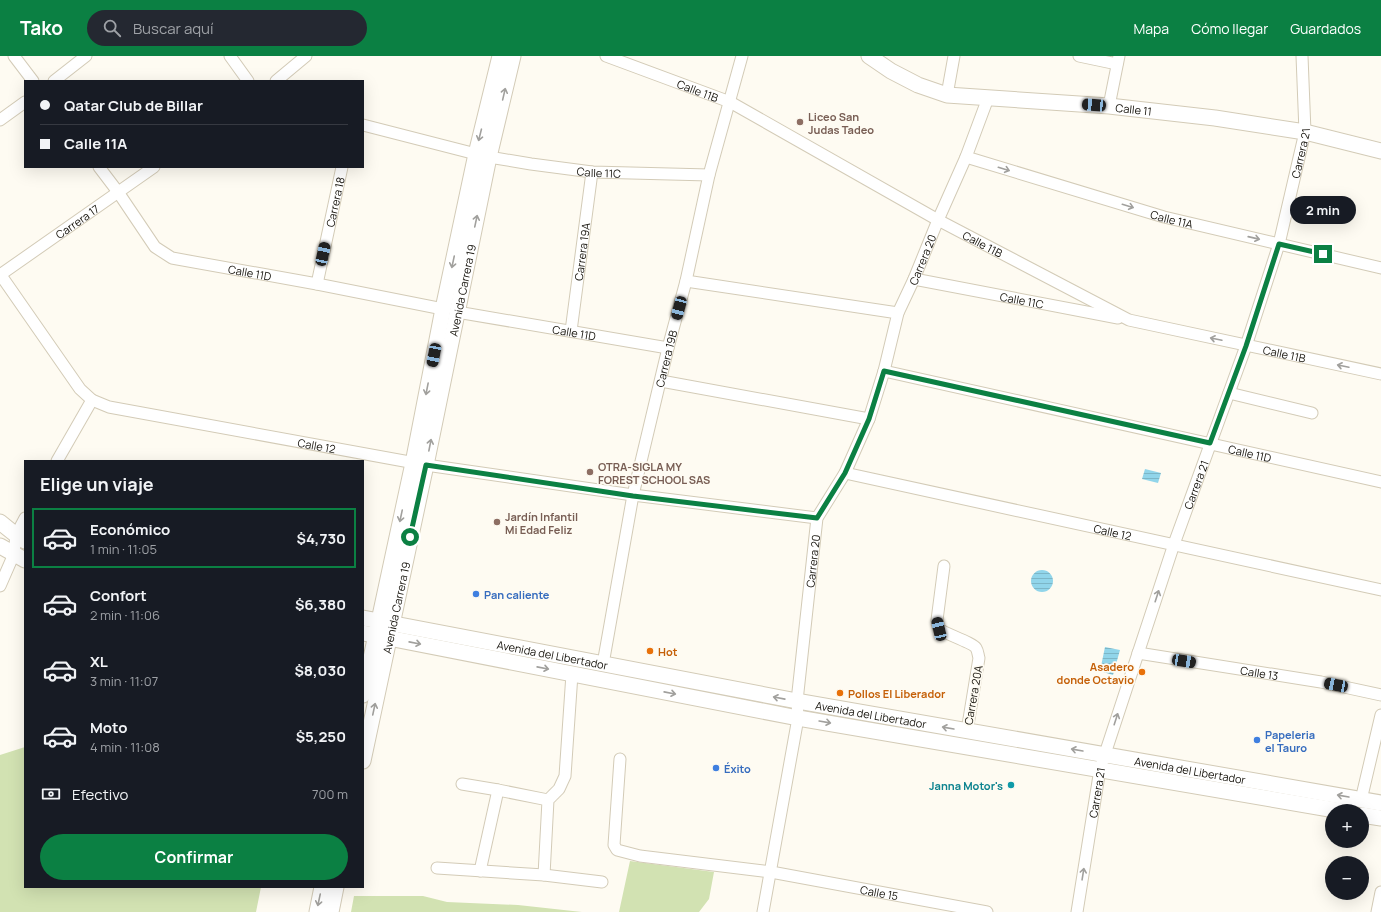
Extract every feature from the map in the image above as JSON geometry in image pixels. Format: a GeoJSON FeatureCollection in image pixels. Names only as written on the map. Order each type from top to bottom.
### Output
{"type":"FeatureCollection","features":[{"type":"Feature","properties":{"kind":"main road","name":"Avenida Carrera 19"},"geometry":{"type":"LineString","coordinates":[[364,691],[419,464],[482,155],[500,56]]}},
{"type":"Feature","properties":{"kind":"main road","name":"Avenida Carrera 19"},"geometry":{"type":"LineString","coordinates":[[482,155],[513,56]]}},
{"type":"Feature","properties":{"kind":"main road","name":"Calle 11"},"geometry":{"type":"LineString","coordinates":[[869,56],[891,71],[918,85],[947,96],[1109,106],[1215,118],[1305,132],[1381,151]]}},
{"type":"Feature","properties":{"kind":"main road"},"geometry":{"type":"LineString","coordinates":[[0,522],[20,538]]}},
{"type":"Feature","properties":{"kind":"main road"},"geometry":{"type":"LineString","coordinates":[[0,546],[19,557]]}},
{"type":"Feature","properties":{"kind":"main road","name":"Avenida del Libertador"},"geometry":{"type":"LineString","coordinates":[[364,619],[380,630],[572,674],[798,718],[1102,762],[1345,804]]}},
{"type":"Feature","properties":{"kind":"main road","name":"Avenida Carrera 19"},"geometry":{"type":"LineString","coordinates":[[364,753],[380,630]]}},
{"type":"Feature","properties":{"kind":"main road","name":"Avenida del Libertador"},"geometry":{"type":"LineString","coordinates":[[380,630],[603,664],[797,701],[967,731],[1102,762],[1325,808]]}},
{"type":"Feature","properties":{"kind":"main road","name":"Avenida del Libertador"},"geometry":{"type":"LineString","coordinates":[[1369,806],[1381,803]]}},
{"type":"Feature","properties":{"kind":"main road","name":"Avenida del Libertador"},"geometry":{"type":"LineString","coordinates":[[1369,811],[1381,818]]}},
{"type":"Feature","properties":{"kind":"main road"},"geometry":{"type":"LineString","coordinates":[[317,912],[322,888]]}},
{"type":"Feature","properties":{"kind":"main road"},"geometry":{"type":"LineString","coordinates":[[331,912],[336,888]]}},
{"type":"Feature","properties":{"kind":"street"},"geometry":{"type":"LineString","coordinates":[[14,56],[32,80]]}},
{"type":"Feature","properties":{"kind":"street"},"geometry":{"type":"LineString","coordinates":[[55,80],[86,56]]}},
{"type":"Feature","properties":{"kind":"street"},"geometry":{"type":"LineString","coordinates":[[230,56],[247,80]]}},
{"type":"Feature","properties":{"kind":"street"},"geometry":{"type":"LineString","coordinates":[[277,80],[306,56]]}},
{"type":"Feature","properties":{"kind":"street","name":"Calle 11B"},"geometry":{"type":"LineString","coordinates":[[606,56],[730,102],[938,220],[1129,320],[1381,374]]}},
{"type":"Feature","properties":{"kind":"street","name":"Carrera 19B"},"geometry":{"type":"LineString","coordinates":[[603,664],[633,496],[668,348],[686,281],[709,175],[742,56]]}},
{"type":"Feature","properties":{"kind":"street"},"geometry":{"type":"LineString","coordinates":[[947,96],[954,56]]}},
{"type":"Feature","properties":{"kind":"street"},"geometry":{"type":"LineString","coordinates":[[1079,56],[1118,60],[1109,106]]}},
{"type":"Feature","properties":{"kind":"street","name":"Carrera 21"},"geometry":{"type":"LineString","coordinates":[[1077,912],[1102,762],[1174,544],[1246,346],[1279,244],[1305,132],[1302,56]]}},
{"type":"Feature","properties":{"kind":"street","name":"Carrera 20"},"geometry":{"type":"LineString","coordinates":[[763,912],[798,718],[797,701],[817,518],[845,473],[869,419],[884,371],[898,312],[914,279],[966,157],[988,98]]}},
{"type":"Feature","properties":{"kind":"street"},"geometry":{"type":"LineString","coordinates":[[0,120],[24,103]]}},
{"type":"Feature","properties":{"kind":"street","name":"Calle 11C"},"geometry":{"type":"LineString","coordinates":[[364,125],[482,155],[530,164],[592,172],[709,175]]}},
{"type":"Feature","properties":{"kind":"street","name":"Calle 11A"},"geometry":{"type":"LineString","coordinates":[[966,157],[1164,217],[1381,268]]}},
{"type":"Feature","properties":{"kind":"street","name":"Calle 11D"},"geometry":{"type":"LineString","coordinates":[[100,168],[155,247],[172,258],[450,310],[668,348]]}},
{"type":"Feature","properties":{"kind":"street","name":"Carrera 17"},"geometry":{"type":"LineString","coordinates":[[0,274],[153,168]]}},
{"type":"Feature","properties":{"kind":"street","name":"Carrera 18"},"geometry":{"type":"LineString","coordinates":[[317,284],[342,168]]}},
{"type":"Feature","properties":{"kind":"street","name":"Carrera 19A"},"geometry":{"type":"LineString","coordinates":[[571,331],[592,172]]}},
{"type":"Feature","properties":{"kind":"street","name":"Calle 12"},"geometry":{"type":"LineString","coordinates":[[0,274],[80,389],[92,400],[109,407],[419,464],[633,496],[817,518]]}},
{"type":"Feature","properties":{"kind":"street","name":"Calle 11C"},"geometry":{"type":"LineString","coordinates":[[914,279],[1129,320]]}},
{"type":"Feature","properties":{"kind":"street"},"geometry":{"type":"LineString","coordinates":[[686,281],[898,312]]}},
{"type":"Feature","properties":{"kind":"street","name":"Calle 11D"},"geometry":{"type":"LineString","coordinates":[[884,371],[1381,482]]}},
{"type":"Feature","properties":{"kind":"street"},"geometry":{"type":"LineString","coordinates":[[660,381],[869,419]]}},
{"type":"Feature","properties":{"kind":"street"},"geometry":{"type":"LineString","coordinates":[[1229,393],[1312,413]]}},
{"type":"Feature","properties":{"kind":"street"},"geometry":{"type":"LineString","coordinates":[[58,460],[92,400]]}},
{"type":"Feature","properties":{"kind":"street","name":"Calle 12"},"geometry":{"type":"LineString","coordinates":[[845,473],[1381,590]]}},
{"type":"Feature","properties":{"kind":"street"},"geometry":{"type":"LineString","coordinates":[[0,586],[19,557],[20,538],[24,522]]}},
{"type":"Feature","properties":{"kind":"street"},"geometry":{"type":"LineString","coordinates":[[0,546],[20,538]]}},
{"type":"Feature","properties":{"kind":"street","name":"Carrera 20A"},"geometry":{"type":"LineString","coordinates":[[944,566],[936,620],[939,629],[948,635],[966,641],[976,647],[979,658],[967,731]]}},
{"type":"Feature","properties":{"kind":"street","name":"Calle 13"},"geometry":{"type":"LineString","coordinates":[[1138,653],[1321,682],[1381,695]]}},
{"type":"Feature","properties":{"kind":"street"},"geometry":{"type":"LineString","coordinates":[[544,875],[548,800],[559,789],[564,776],[572,674]]}},
{"type":"Feature","properties":{"kind":"street"},"geometry":{"type":"LineString","coordinates":[[1363,804],[1381,715]]}},
{"type":"Feature","properties":{"kind":"street","name":"Calle 15"},"geometry":{"type":"LineString","coordinates":[[620,759],[614,846],[617,850],[640,856],[771,872],[987,912]]}},
{"type":"Feature","properties":{"kind":"street"},"geometry":{"type":"LineString","coordinates":[[462,784],[548,800]]}},
{"type":"Feature","properties":{"kind":"street"},"geometry":{"type":"LineString","coordinates":[[480,871],[498,790]]}},
{"type":"Feature","properties":{"kind":"street"},"geometry":{"type":"LineString","coordinates":[[437,868],[544,875],[602,882]]}},
{"type":"Feature","properties":{"kind":"street"},"geometry":{"type":"LineString","coordinates":[[1378,912],[1381,892]]}},
{"type":"Feature","properties":{"kind":"green space"},"geometry":{"type":"Polygon","coordinates":[[[24,747],[24,888],[261,888],[256,912],[0,912],[0,755],[24,747]]]}},
{"type":"Feature","properties":{"kind":"green space"},"geometry":{"type":"Polygon","coordinates":[[[630,861],[714,872],[709,899],[699,912],[619,912],[630,861]]]}},
{"type":"Feature","properties":{"kind":"green space"},"geometry":{"type":"Polygon","coordinates":[[[354,896],[423,896],[447,902],[518,905],[582,912],[351,912],[354,896]]]}},
{"type":"Feature","properties":{"kind":"water"},"geometry":{"type":"Polygon","coordinates":[[[1145,469],[1161,473],[1158,483],[1142,479],[1145,469]]]}},
{"type":"Feature","properties":{"kind":"water"},"geometry":{"type":"Polygon","coordinates":[[[1042,570],[1050,573],[1053,581],[1050,589],[1042,592],[1034,589],[1031,581],[1034,573],[1042,570]]]}},
{"type":"Feature","properties":{"kind":"water"},"geometry":{"type":"Polygon","coordinates":[[[1105,647],[1120,650],[1113,675],[1100,671],[1105,647]]]}},
{"type":"Feature","properties":{"kind":"place","name":"Liceo San Judas Tadeo"},"geometry":{"type":"Point","coordinates":[800,122]}},
{"type":"Feature","properties":{"kind":"place","name":"OTRA-SIGLA MY FOREST SCHOOL SAS"},"geometry":{"type":"Point","coordinates":[590,472]}},
{"type":"Feature","properties":{"kind":"place","name":"Jardín Infantil Mi Edad Feliz"},"geometry":{"type":"Point","coordinates":[497,522]}},
{"type":"Feature","properties":{"kind":"place","name":"Pan caliente"},"geometry":{"type":"Point","coordinates":[476,594]}},
{"type":"Feature","properties":{"kind":"place","name":"Hot"},"geometry":{"type":"Point","coordinates":[650,651]}},
{"type":"Feature","properties":{"kind":"place","name":"Asadero donde Octavio"},"geometry":{"type":"Point","coordinates":[1142,672]}},
{"type":"Feature","properties":{"kind":"place","name":"Pollos El Liberador"},"geometry":{"type":"Point","coordinates":[840,693]}},
{"type":"Feature","properties":{"kind":"place","name":"Papeleria el Tauro"},"geometry":{"type":"Point","coordinates":[1257,740]}},
{"type":"Feature","properties":{"kind":"place","name":"Éxito"},"geometry":{"type":"Point","coordinates":[716,768]}},
{"type":"Feature","properties":{"kind":"place","name":"Janna Motor's"},"geometry":{"type":"Point","coordinates":[1011,785]}},
{"type":"Feature","properties":{"kind":"route"},"geometry":{"type":"LineString","coordinates":[[410,537],[426,465],[633,496],[817,518],[845,473],[869,419],[884,371],[1210,443],[1246,346],[1279,244],[1323,254]]}}]}
